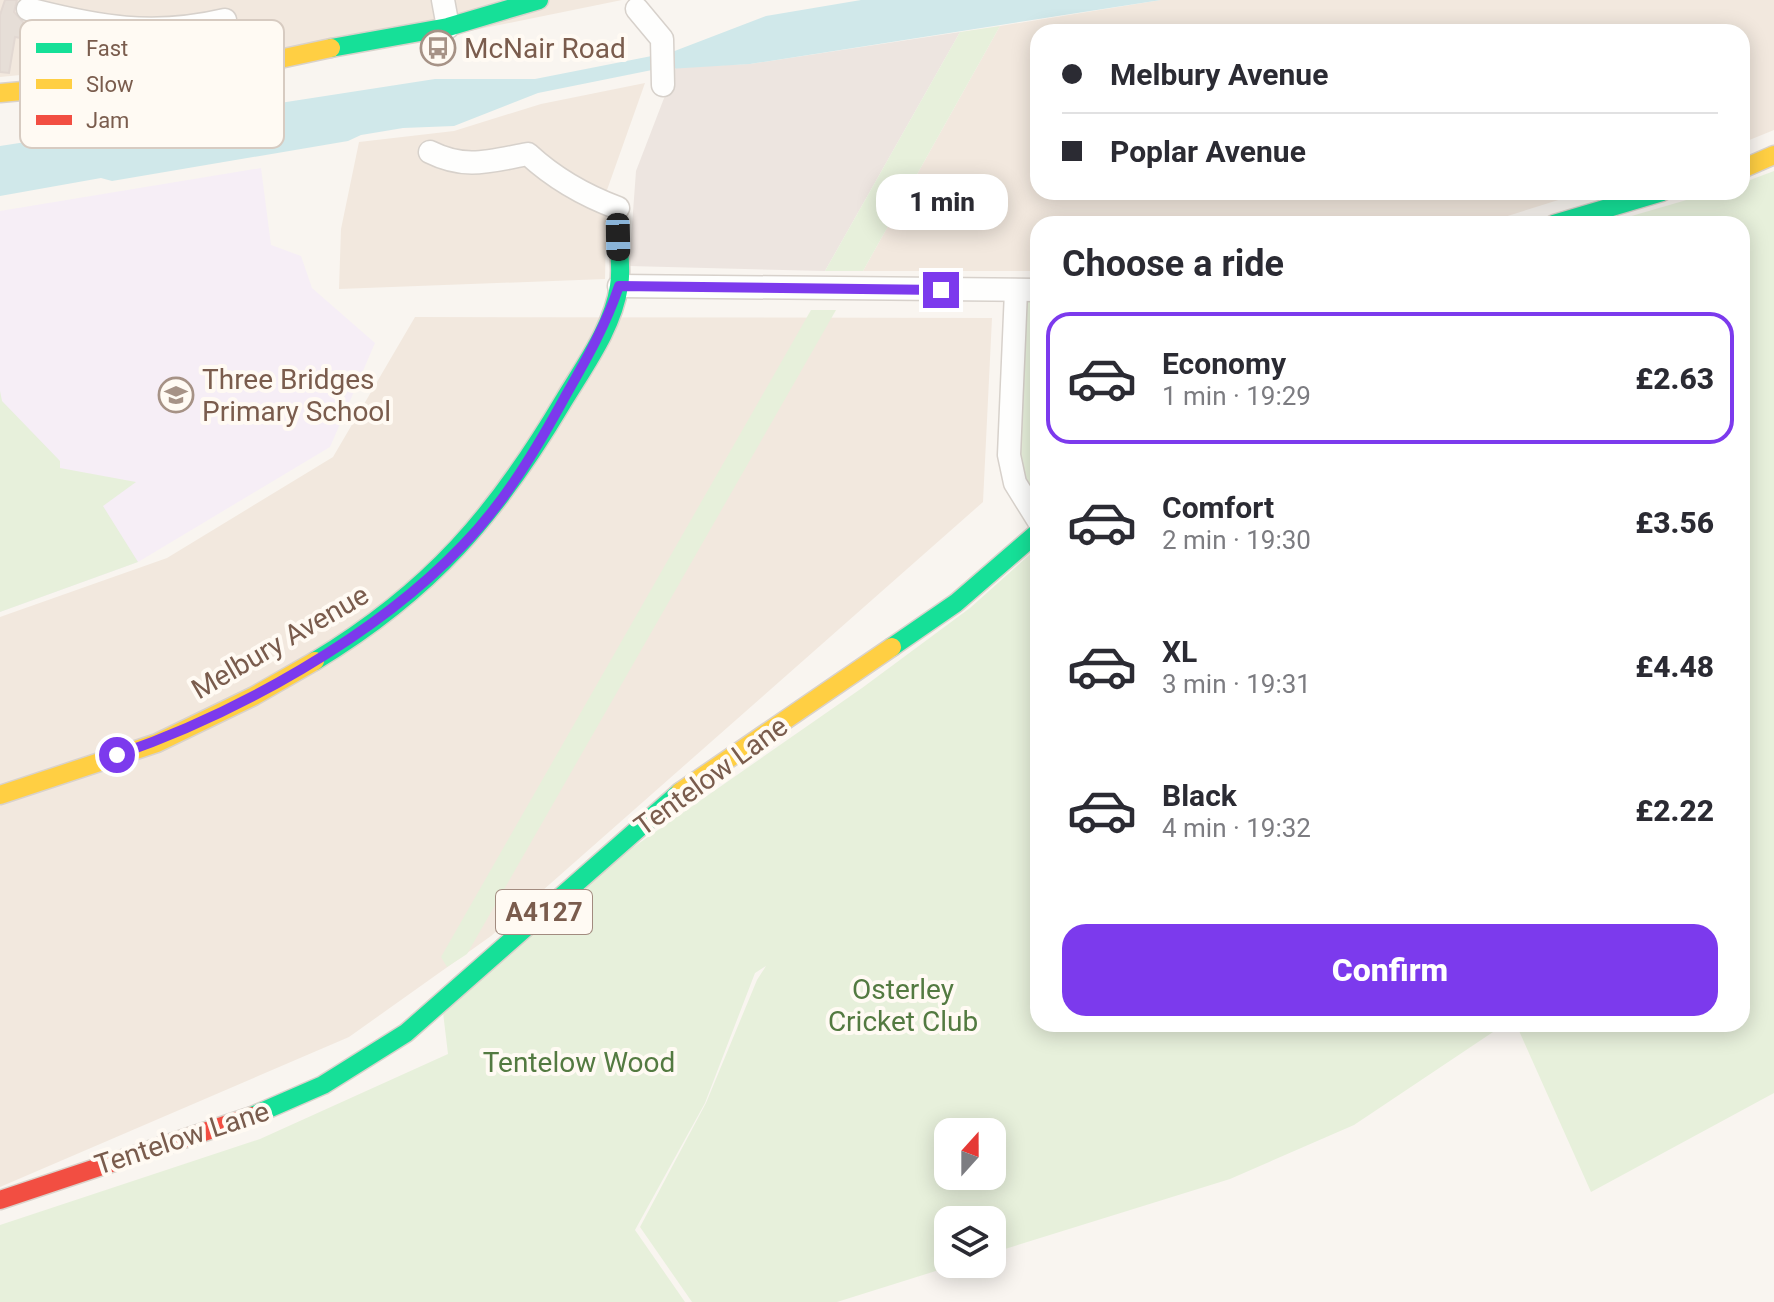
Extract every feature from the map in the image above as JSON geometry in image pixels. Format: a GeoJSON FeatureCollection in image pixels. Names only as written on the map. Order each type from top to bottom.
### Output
{"type":"FeatureCollection","features":[{"type":"Feature","properties":{"kind":"street"},"geometry":{"type":"LineString","coordinates":[[443,0],[448,27]]}},
{"type":"Feature","properties":{"kind":"street"},"geometry":{"type":"LineString","coordinates":[[284,56],[448,27],[539,0]]}},
{"type":"Feature","properties":{"kind":"street"},"geometry":{"type":"LineString","coordinates":[[28,9],[71,20]]}},
{"type":"Feature","properties":{"kind":"street"},"geometry":{"type":"LineString","coordinates":[[637,9],[662,39],[663,85]]}},
{"type":"Feature","properties":{"kind":"street"},"geometry":{"type":"LineString","coordinates":[[0,93],[20,91]]}},
{"type":"Feature","properties":{"kind":"street"},"geometry":{"type":"LineString","coordinates":[[430,152],[451,163],[478,164],[528,154],[554,178],[590,198],[618,208]]}},
{"type":"Feature","properties":{"kind":"street"},"geometry":{"type":"LineString","coordinates":[[1750,166],[1774,155]]}},
{"type":"Feature","properties":{"kind":"street"},"geometry":{"type":"LineString","coordinates":[[1581,216],[1635,200]]}},
{"type":"Feature","properties":{"kind":"street","name":"Melbury Avenue"},"geometry":{"type":"LineString","coordinates":[[0,795],[176,734],[300,669],[400,604],[463,545],[505,495],[598,340],[619,286],[618,237]]}},
{"type":"Feature","properties":{"kind":"street"},"geometry":{"type":"LineString","coordinates":[[619,286],[1027,290],[1009,455],[1015,483],[1030,507]]}},
{"type":"Feature","properties":{"kind":"street","name":"Tentelow Lane"},"geometry":{"type":"LineString","coordinates":[[0,1200],[270,1110],[369,1060],[418,1023],[674,796],[956,603],[1030,539]]}},
{"type":"Feature","properties":{"kind":"shaded area"},"geometry":{"type":"Polygon","coordinates":[[[0,0],[622,0],[465,32],[284,50],[284,20],[20,20],[20,75],[0,77],[0,0]]]}},
{"type":"Feature","properties":{"kind":"shaded area"},"geometry":{"type":"Polygon","coordinates":[[[1161,0],[1774,0],[1774,130],[1750,140],[1750,24],[1030,24],[1030,200],[1558,200],[1508,216],[1030,216],[1030,271],[863,271],[1000,26],[1161,0]]]}},
{"type":"Feature","properties":{"kind":"shaded area"},"geometry":{"type":"Polygon","coordinates":[[[960,32],[825,271],[629,266],[636,171],[676,67],[750,64],[960,32]]]}},
{"type":"Feature","properties":{"kind":"shaded area"},"geometry":{"type":"Polygon","coordinates":[[[645,83],[607,190],[605,279],[339,289],[341,229],[359,142],[454,131],[541,104],[645,83]]]}},
{"type":"Feature","properties":{"kind":"shaded area","name":"Three Bridges Primary School"},"geometry":{"type":"Polygon","coordinates":[[[261,168],[271,245],[301,256],[312,288],[375,343],[330,447],[138,562],[0,612],[0,211],[261,168]]]}},
{"type":"Feature","properties":{"kind":"shaded area"},"geometry":{"type":"Polygon","coordinates":[[[415,317],[992,318],[983,502],[491,936],[349,1037],[0,1187],[0,617],[167,558],[333,457],[415,317]]]}},
{"type":"Feature","properties":{"kind":"green space"},"geometry":{"type":"Polygon","coordinates":[[[1000,26],[863,271],[825,271],[960,32],[1000,26]]]}},
{"type":"Feature","properties":{"kind":"green space"},"geometry":{"type":"Polygon","coordinates":[[[1774,171],[1774,1093],[1591,1192],[1520,1032],[1750,1032],[1750,216],[1632,216],[1686,200],[1750,200],[1750,180],[1774,171]]]}},
{"type":"Feature","properties":{"kind":"green space"},"geometry":{"type":"Polygon","coordinates":[[[1030,290],[1030,502],[1009,455],[1016,291],[1030,290]]]}},
{"type":"Feature","properties":{"kind":"green space"},"geometry":{"type":"Polygon","coordinates":[[[811,310],[836,310],[467,954],[447,967],[441,957],[811,310]]]}},
{"type":"Feature","properties":{"kind":"green space"},"geometry":{"type":"Polygon","coordinates":[[[0,391],[2,401],[60,461],[60,468],[136,482],[103,506],[138,562],[0,612],[0,391]]]}},
{"type":"Feature","properties":{"kind":"green space"},"geometry":{"type":"Polygon","coordinates":[[[1030,554],[1030,1032],[1493,1032],[1354,1125],[1230,1179],[1006,1249],[1006,1206],[934,1206],[934,1272],[837,1302],[692,1302],[640,1227],[706,1103],[757,980],[766,966],[755,973],[705,1103],[635,1230],[685,1302],[0,1302],[0,1225],[260,1139],[448,1054],[442,1004],[556,901],[862,688],[970,608],[1030,554]]]}},
{"type":"Feature","properties":{"kind":"water"},"geometry":{"type":"Polygon","coordinates":[[[861,0],[1161,0],[750,64],[652,70],[538,93],[454,126],[403,128],[361,135],[348,141],[112,181],[101,178],[0,196],[0,146],[20,143],[20,148],[284,148],[284,102],[435,79],[535,79],[672,52],[766,16],[861,0]]]}},
{"type":"Feature","properties":{"kind":"building"},"geometry":{"type":"Polygon","coordinates":[[[5,0],[17,0],[14,12],[21,20],[20,38],[15,37],[9,73],[0,72],[0,15],[5,0]]]}},
{"type":"Feature","properties":{"kind":"traffic: fast"},"geometry":{"type":"LineString","coordinates":[[331,48],[448,27],[539,0]]}},
{"type":"Feature","properties":{"kind":"traffic: fast"},"geometry":{"type":"LineString","coordinates":[[1581,216],[1635,200]]}},
{"type":"Feature","properties":{"kind":"traffic: fast"},"geometry":{"type":"LineString","coordinates":[[315,661],[393,607],[427,578],[486,515],[513,479],[589,359],[611,316],[619,286],[618,237]]}},
{"type":"Feature","properties":{"kind":"traffic: fast"},"geometry":{"type":"LineString","coordinates":[[892,647],[956,603],[1030,539]]}},
{"type":"Feature","properties":{"kind":"traffic: fast"},"geometry":{"type":"LineString","coordinates":[[252,1116],[323,1085],[406,1033],[680,792]]}},
{"type":"Feature","properties":{"kind":"traffic: slow"},"geometry":{"type":"LineString","coordinates":[[284,58],[331,48]]}},
{"type":"Feature","properties":{"kind":"traffic: slow"},"geometry":{"type":"LineString","coordinates":[[0,93],[20,91]]}},
{"type":"Feature","properties":{"kind":"traffic: slow"},"geometry":{"type":"LineString","coordinates":[[1750,166],[1774,155]]}},
{"type":"Feature","properties":{"kind":"traffic: slow"},"geometry":{"type":"LineString","coordinates":[[680,792],[892,647]]}},
{"type":"Feature","properties":{"kind":"traffic: slow"},"geometry":{"type":"LineString","coordinates":[[0,795],[157,743],[254,696],[315,661]]}},
{"type":"Feature","properties":{"kind":"traffic: jam"},"geometry":{"type":"LineString","coordinates":[[0,1200],[252,1116]]}},
{"type":"Feature","properties":{"kind":"place","name":"McNair Road"},"geometry":{"type":"Point","coordinates":[438,48]}},
{"type":"Feature","properties":{"kind":"place","name":"Three Bridges Primary School"},"geometry":{"type":"Point","coordinates":[176,395]}},
{"type":"Feature","properties":{"kind":"route"},"geometry":{"type":"LineString","coordinates":[[117,755],[176,734],[300,669],[400,604],[463,545],[505,495],[549,427],[598,340],[619,286],[941,290]]}},
{"type":"Feature","properties":{"kind":"park label","name":"Osterley Cricket Club"},"geometry":{"type":"Point","coordinates":[903,1005]}},
{"type":"Feature","properties":{"kind":"park label","name":"Tentelow Wood"},"geometry":{"type":"Point","coordinates":[579,1062]}}]}
